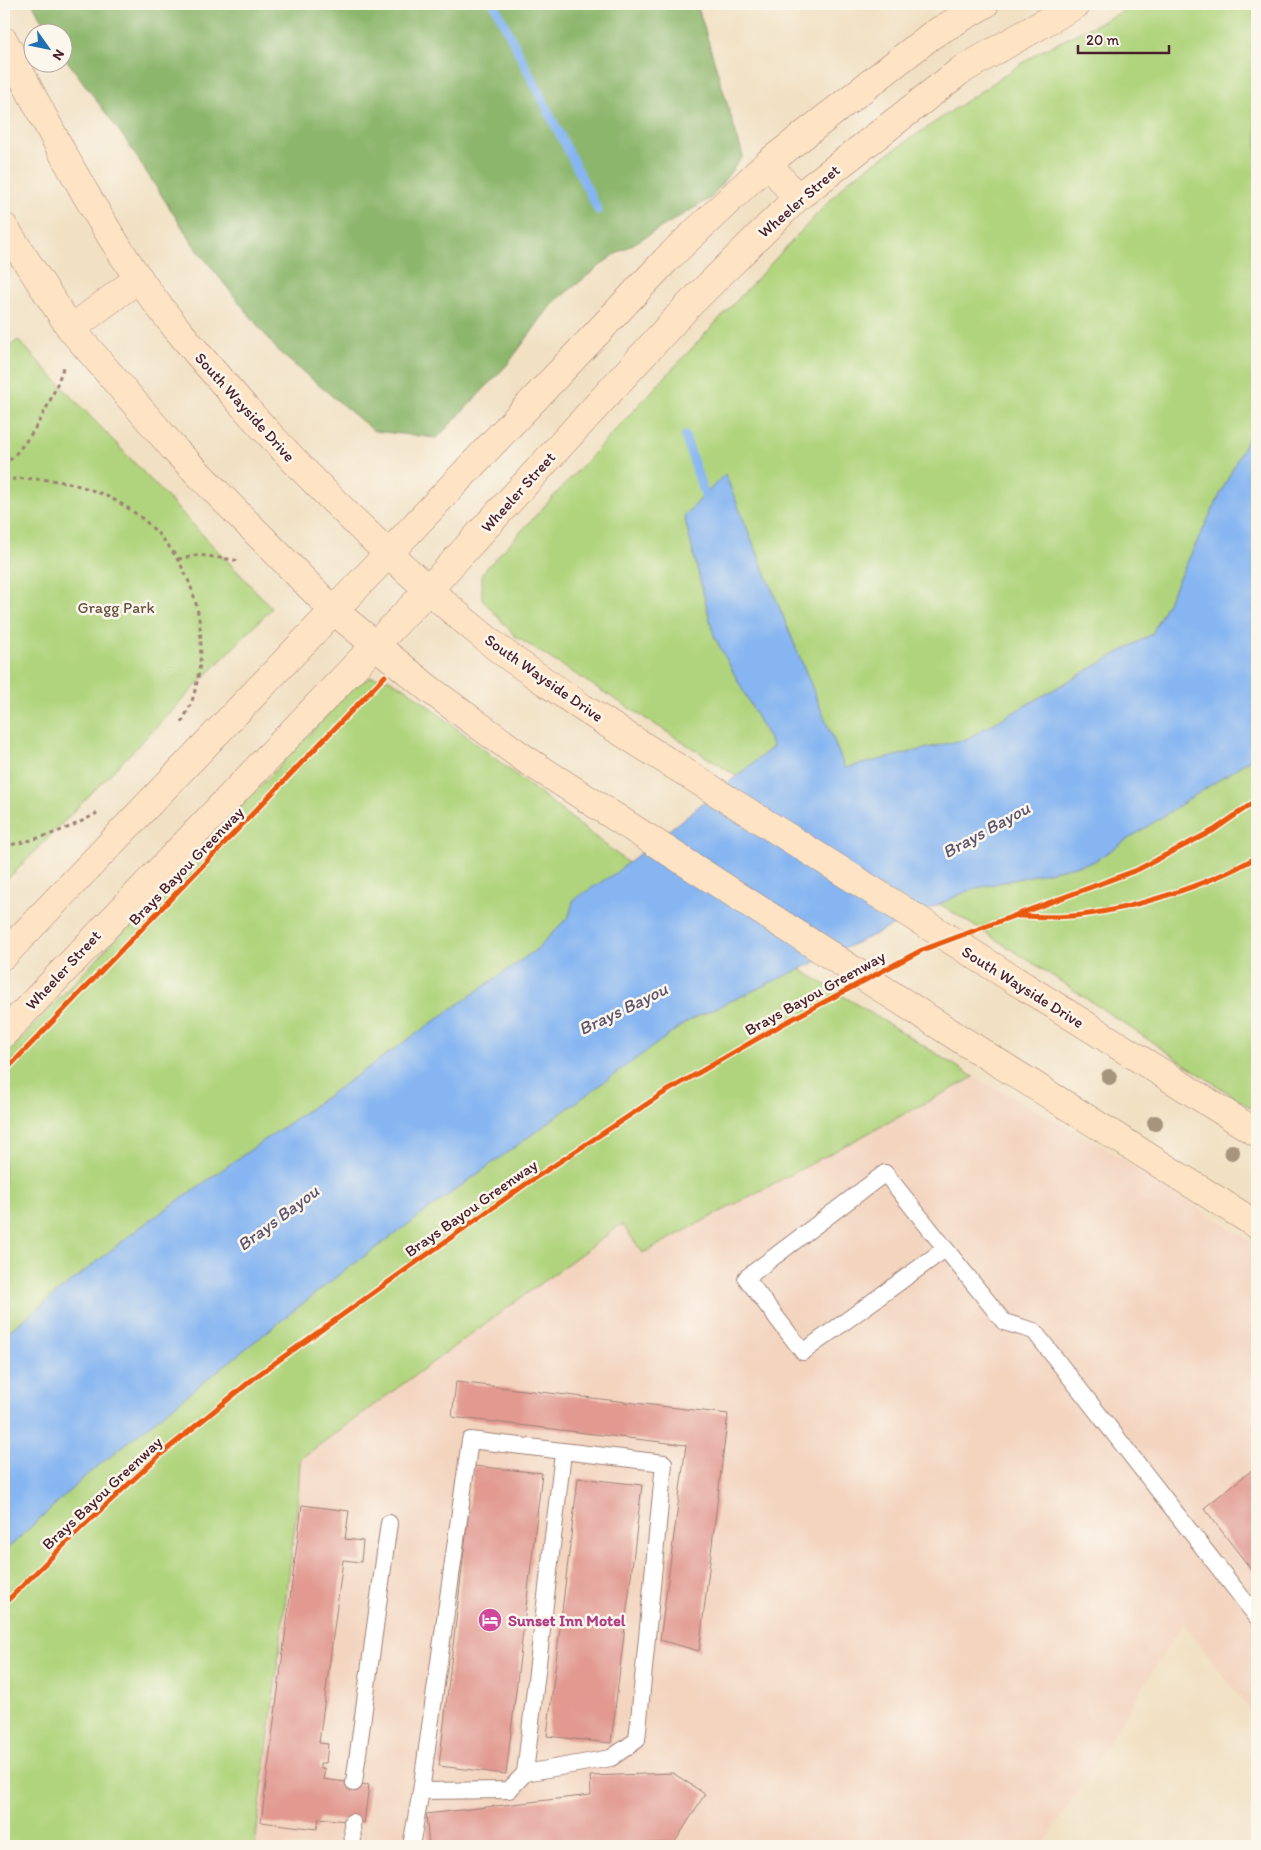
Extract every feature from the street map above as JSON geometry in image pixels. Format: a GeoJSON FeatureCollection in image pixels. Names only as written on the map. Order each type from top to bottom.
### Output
{"type":"FeatureCollection","features":[{"type":"Feature","properties":{"kind":"main road","name":"Wheeler Street"},"geometry":{"type":"LineString","coordinates":[[4,1033],[428,590],[686,308],[797,198],[960,71],[1077,4]]}},
{"type":"Feature","properties":{"kind":"main road"},"geometry":{"type":"LineString","coordinates":[[4,955],[666,260],[768,163],[932,35],[973,6]]}},
{"type":"Feature","properties":{"kind":"main road","name":"South Wayside Drive"},"geometry":{"type":"LineString","coordinates":[[4,40],[70,168],[139,278],[195,352],[294,462],[388,554],[428,590],[497,648],[584,708],[1044,1000],[1257,1132]]}},
{"type":"Feature","properties":{"kind":"main road"},"geometry":{"type":"LineString","coordinates":[[768,163],[797,198]]}},
{"type":"Feature","properties":{"kind":"main road"},"geometry":{"type":"LineString","coordinates":[[4,227],[71,330],[176,452],[333,610],[429,690],[524,759],[964,1042],[1257,1225]]}},
{"type":"Feature","properties":{"kind":"main road"},"geometry":{"type":"LineString","coordinates":[[71,330],[139,278]]}},
{"type":"Feature","properties":{"kind":"lane"},"geometry":{"type":"LineString","coordinates":[[946,1249],[803,1352],[746,1278],[886,1173],[1004,1322],[1034,1331],[1257,1617]]}},
{"type":"Feature","properties":{"kind":"lane"},"geometry":{"type":"LineString","coordinates":[[411,1846],[421,1791],[470,1440],[563,1453],[664,1463],[637,1740],[611,1758],[525,1773]]}},
{"type":"Feature","properties":{"kind":"lane"},"geometry":{"type":"LineString","coordinates":[[421,1791],[509,1790],[525,1773],[563,1453]]}},
{"type":"Feature","properties":{"kind":"lane"},"geometry":{"type":"LineString","coordinates":[[354,1783],[388,1523]]}},
{"type":"Feature","properties":{"kind":"lane"},"geometry":{"type":"LineString","coordinates":[[352,1822],[353,1846]]}},
{"type":"Feature","properties":{"kind":"path"},"geometry":{"type":"LineString","coordinates":[[4,466],[34,432],[52,398],[67,357]]}},
{"type":"Feature","properties":{"kind":"path"},"geometry":{"type":"LineString","coordinates":[[4,480],[52,478],[111,496],[136,514],[178,559],[191,586],[199,617],[200,655],[193,699],[178,732]]}},
{"type":"Feature","properties":{"kind":"path"},"geometry":{"type":"LineString","coordinates":[[178,559],[198,555],[241,560]]}},
{"type":"Feature","properties":{"kind":"path"},"geometry":{"type":"LineString","coordinates":[[4,846],[42,837],[77,824],[99,812]]}},
{"type":"Feature","properties":{"kind":"shaded area"},"geometry":{"type":"Polygon","coordinates":[[[974,1077],[1091,1139],[1257,1245],[1257,1720],[1183,1623],[1043,1846],[255,1846],[298,1500],[299,1459],[623,1224],[643,1252],[974,1077]]]}},
{"type":"Feature","properties":{"kind":"green space"},"geometry":{"type":"Polygon","coordinates":[[[33,4],[697,4],[743,156],[711,198],[611,257],[552,304],[507,365],[437,438],[374,431],[279,352],[195,247],[125,139],[72,67],[72,22],[43,22],[33,4]]]}},
{"type":"Feature","properties":{"kind":"green space"},"geometry":{"type":"Polygon","coordinates":[[[1138,4],[1257,4],[1257,1112],[1036,965],[515,636],[482,599],[482,573],[849,180],[1039,52],[1138,4]]]}},
{"type":"Feature","properties":{"kind":"green space","name":"Gragg Park"},"geometry":{"type":"Polygon","coordinates":[[[18,340],[272,608],[4,883],[4,351],[18,340]]]}},
{"type":"Feature","properties":{"kind":"green space"},"geometry":{"type":"Polygon","coordinates":[[[371,677],[389,679],[408,690],[627,862],[974,1077],[643,1253],[622,1224],[300,1459],[298,1500],[255,1846],[4,1846],[4,1057],[355,686],[371,677]]]}},
{"type":"Feature","properties":{"kind":"water","name":"Brays Bayou"},"geometry":{"type":"Polygon","coordinates":[[[1257,419],[1257,750],[1249,760],[1093,862],[972,889],[688,1021],[340,1274],[89,1473],[4,1552],[4,1335],[139,1228],[537,949],[569,916],[574,899],[614,874],[773,747],[714,636],[684,516],[725,474],[845,768],[966,739],[1152,634],[1257,419]]]}},
{"type":"Feature","properties":{"kind":"building"},"geometry":{"type":"Polygon","coordinates":[[[456,1382],[728,1414],[699,1651],[660,1640],[686,1445],[452,1417],[456,1382]]]}},
{"type":"Feature","properties":{"kind":"building","name":"Sunset Inn Motel"},"geometry":{"type":"Polygon","coordinates":[[[474,1466],[542,1473],[506,1774],[439,1766],[474,1466]]]}},
{"type":"Feature","properties":{"kind":"building"},"geometry":{"type":"Polygon","coordinates":[[[1257,1466],[1257,1577],[1204,1508],[1257,1466]]]}},
{"type":"Feature","properties":{"kind":"building","name":"Sunset Inn Motel"},"geometry":{"type":"Polygon","coordinates":[[[578,1478],[642,1485],[611,1743],[547,1736],[578,1478]]]}},
{"type":"Feature","properties":{"kind":"building"},"geometry":{"type":"Polygon","coordinates":[[[302,1505],[349,1511],[345,1539],[363,1541],[361,1562],[343,1560],[319,1743],[328,1744],[326,1763],[320,1763],[320,1768],[325,1769],[323,1779],[369,1785],[364,1823],[319,1818],[317,1829],[261,1822],[302,1505]]]}},
{"type":"Feature","properties":{"kind":"building"},"geometry":{"type":"Polygon","coordinates":[[[673,1773],[705,1794],[675,1842],[596,1846],[429,1846],[426,1814],[591,1795],[590,1776],[673,1773]]]}},
{"type":"Feature","properties":{"kind":"waterway"},"geometry":{"type":"LineString","coordinates":[[494,4],[598,210]]}},
{"type":"Feature","properties":{"kind":"waterway"},"geometry":{"type":"LineString","coordinates":[[685,436],[708,505]]}},
{"type":"Feature","properties":{"kind":"cycle path","name":"Brays Bayou Greenway"},"geometry":{"type":"LineString","coordinates":[[4,1072],[385,676]]}},
{"type":"Feature","properties":{"kind":"cycle path","name":"Brays Bayou Greenway"},"geometry":{"type":"LineString","coordinates":[[4,1604],[81,1528],[160,1455],[258,1375],[526,1184],[662,1094],[781,1025],[922,950],[1137,870],[1214,830],[1257,800]]}},
{"type":"Feature","properties":{"kind":"cycle path"},"geometry":{"type":"LineString","coordinates":[[1018,916],[1072,916],[1118,909],[1192,887],[1257,857]]}},
{"type":"Feature","properties":{"kind":"place","name":"Sunset Inn Motel"},"geometry":{"type":"Point","coordinates":[490,1620]}}]}
